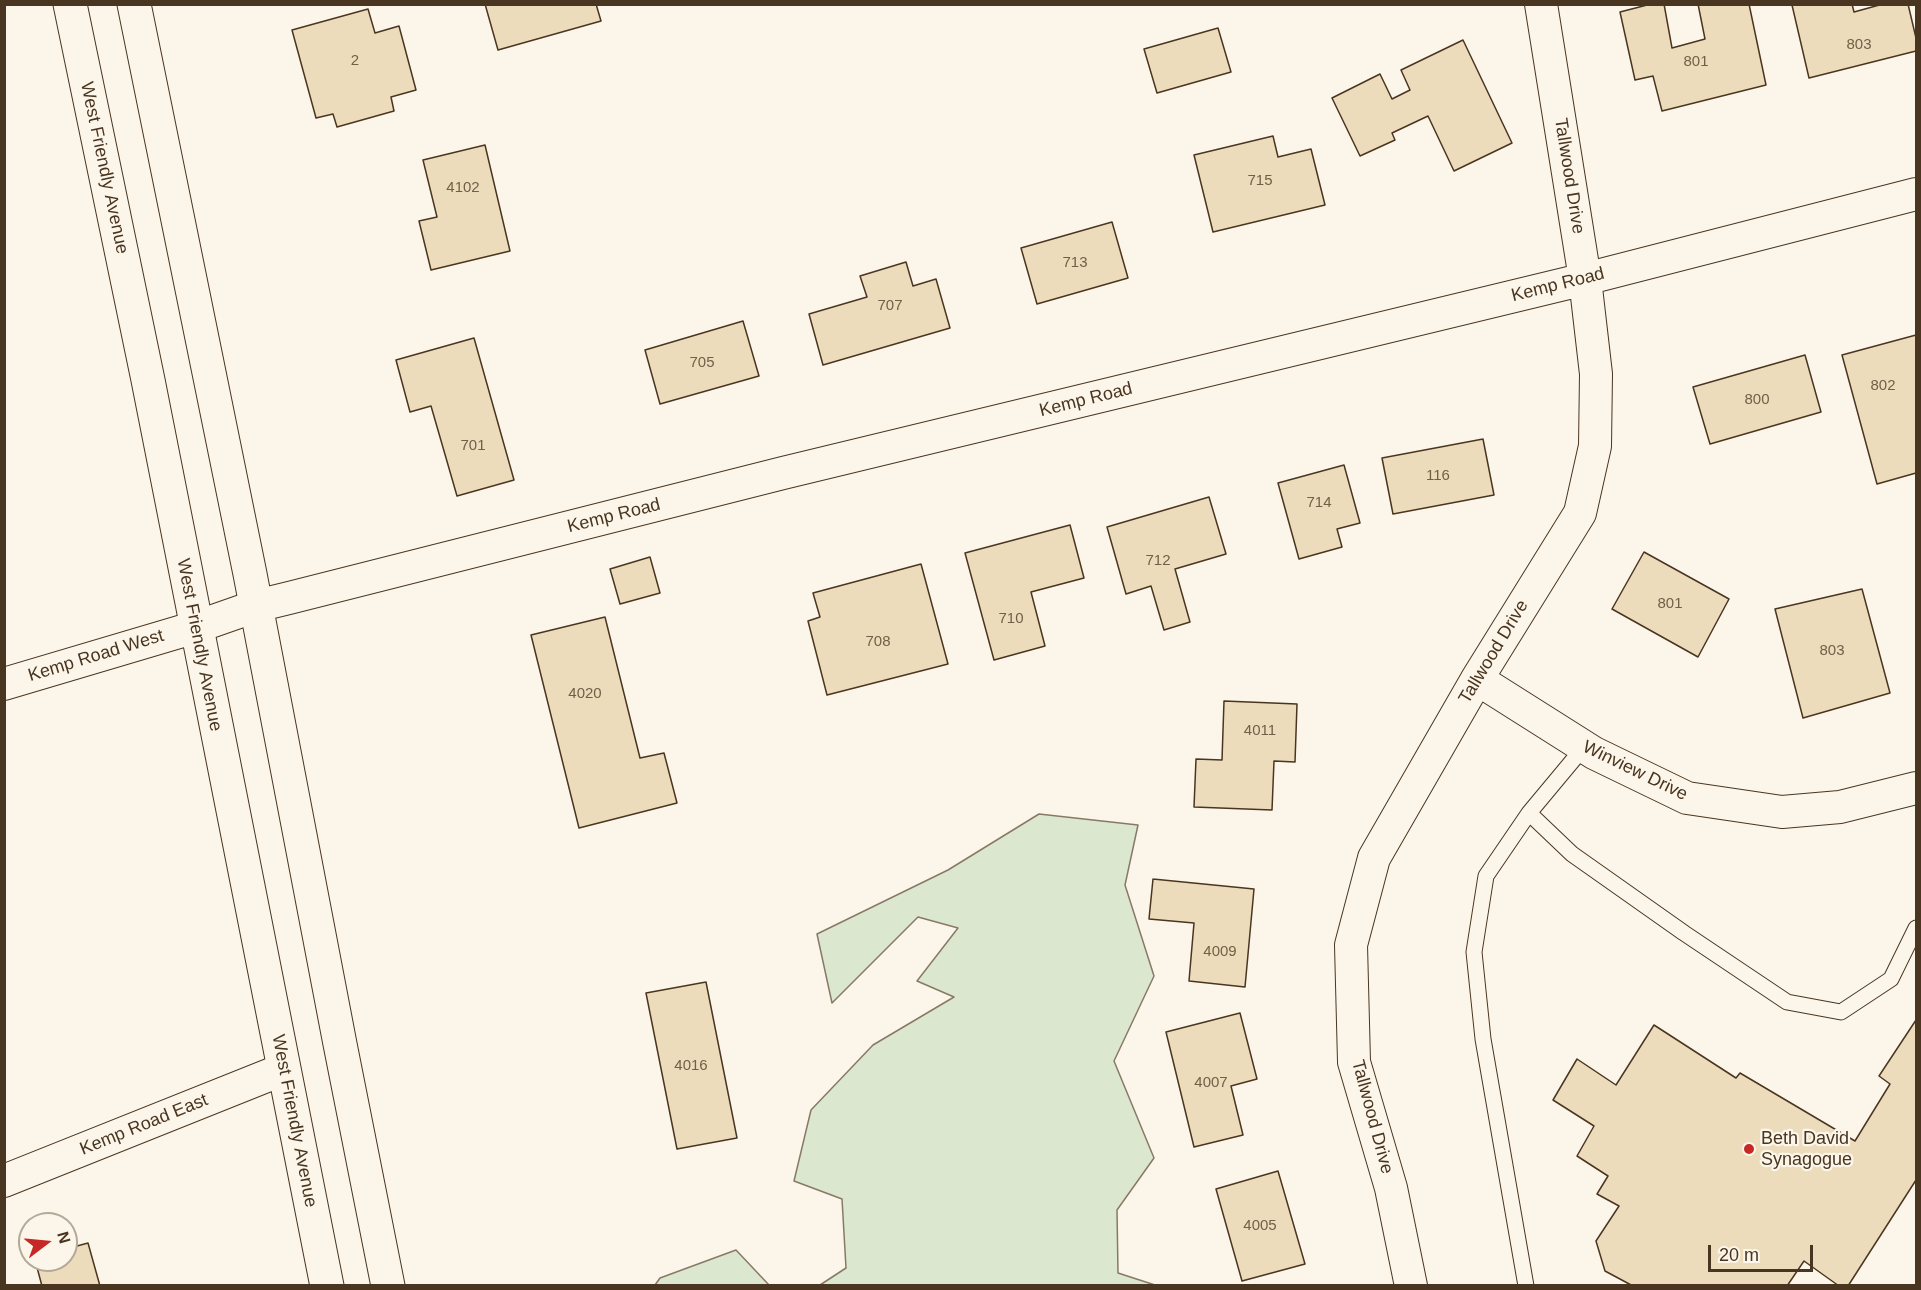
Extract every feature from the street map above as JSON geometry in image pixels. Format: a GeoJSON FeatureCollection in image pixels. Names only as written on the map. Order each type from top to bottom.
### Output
{"type":"FeatureCollection","features":[{"type":"Feature","properties":{"kind":"main road","name":"West Friendly Avenue"},"geometry":{"type":"LineString","coordinates":[[70,4],[148,380],[327,1286]]}},
{"type":"Feature","properties":{"kind":"main road"},"geometry":{"type":"LineString","coordinates":[[134,4],[256,606],[388,1286]]}},
{"type":"Feature","properties":{"kind":"street","name":"Tallwood Drive"},"geometry":{"type":"LineString","coordinates":[[1412,1286],[1391,1188],[1354,1062],[1350,945],[1374,858],[1477,679],[1580,513],[1595,446],[1596,374],[1585,279],[1541,4]]}},
{"type":"Feature","properties":{"kind":"street","name":"Kemp Road"},"geometry":{"type":"LineString","coordinates":[[256,606],[783,473],[1585,279],[1917,194]]}},
{"type":"Feature","properties":{"kind":"street","name":"Kemp Road West"},"geometry":{"type":"LineString","coordinates":[[4,684],[196,627],[256,606]]}},
{"type":"Feature","properties":{"kind":"street","name":"Winview Drive"},"geometry":{"type":"LineString","coordinates":[[1477,679],[1584,747],[1687,798],[1782,812],[1840,807],[1917,788]]}},
{"type":"Feature","properties":{"kind":"street","name":"Kemp Road East"},"geometry":{"type":"LineString","coordinates":[[4,1181],[284,1069]]}},
{"type":"Feature","properties":{"kind":"lane"},"geometry":{"type":"LineString","coordinates":[[1526,1286],[1483,1039],[1474,952],[1486,876],[1529,813],[1584,747]]}},
{"type":"Feature","properties":{"kind":"lane"},"geometry":{"type":"LineString","coordinates":[[1529,813],[1572,854],[1787,1002],[1841,1012],[1891,979],[1917,928]]}},
{"type":"Feature","properties":{"kind":"green space"},"geometry":{"type":"Polygon","coordinates":[[[1039,814],[1138,825],[1125,885],[1154,976],[1114,1061],[1154,1158],[1117,1210],[1118,1273],[1155,1285],[820,1285],[846,1268],[842,1199],[794,1181],[811,1110],[873,1045],[954,997],[917,981],[958,928],[918,917],[832,1003],[817,934],[948,870],[1039,814]]]}},
{"type":"Feature","properties":{"kind":"green space"},"geometry":{"type":"Polygon","coordinates":[[[736,1250],[769,1285],[655,1285],[660,1278],[736,1250]]]}},
{"type":"Feature","properties":{"kind":"building"},"geometry":{"type":"Polygon","coordinates":[[[485,4],[596,4],[601,21],[498,50],[485,4]]]}},
{"type":"Feature","properties":{"kind":"building"},"geometry":{"type":"Polygon","coordinates":[[[1651,4],[1664,4],[1672,48],[1705,39],[1698,4],[1749,4],[1766,85],[1662,111],[1653,76],[1635,80],[1620,12],[1651,4]]]}},
{"type":"Feature","properties":{"kind":"building"},"geometry":{"type":"Polygon","coordinates":[[[1852,4],[1854,12],[1883,4],[1908,4],[1916,38],[1916,51],[1809,78],[1792,5],[1852,4]]]}},
{"type":"Feature","properties":{"kind":"building"},"geometry":{"type":"Polygon","coordinates":[[[368,9],[375,33],[399,26],[416,90],[391,97],[394,111],[337,127],[333,114],[316,118],[292,30],[368,9]]]}},
{"type":"Feature","properties":{"kind":"building"},"geometry":{"type":"Polygon","coordinates":[[[1218,28],[1231,72],[1157,93],[1144,49],[1218,28]]]}},
{"type":"Feature","properties":{"kind":"building"},"geometry":{"type":"Polygon","coordinates":[[[1463,40],[1512,143],[1454,171],[1428,116],[1392,133],[1395,140],[1360,156],[1332,98],[1380,74],[1392,99],[1410,90],[1401,70],[1463,40]]]}},
{"type":"Feature","properties":{"kind":"building"},"geometry":{"type":"Polygon","coordinates":[[[1273,136],[1278,157],[1311,149],[1325,205],[1213,232],[1194,155],[1273,136]]]}},
{"type":"Feature","properties":{"kind":"building"},"geometry":{"type":"Polygon","coordinates":[[[485,145],[510,251],[431,270],[419,221],[437,217],[423,160],[485,145]]]}},
{"type":"Feature","properties":{"kind":"building"},"geometry":{"type":"Polygon","coordinates":[[[1112,222],[1128,278],[1037,304],[1021,248],[1112,222]]]}},
{"type":"Feature","properties":{"kind":"building"},"geometry":{"type":"Polygon","coordinates":[[[906,262],[913,286],[936,279],[950,328],[823,365],[809,314],[867,297],[860,276],[906,262]]]}},
{"type":"Feature","properties":{"kind":"building"},"geometry":{"type":"Polygon","coordinates":[[[743,321],[759,376],[660,404],[645,350],[743,321]]]}},
{"type":"Feature","properties":{"kind":"building"},"geometry":{"type":"Polygon","coordinates":[[[1916,335],[1916,473],[1877,484],[1842,355],[1916,335]]]}},
{"type":"Feature","properties":{"kind":"building"},"geometry":{"type":"Polygon","coordinates":[[[474,338],[514,480],[457,496],[431,406],[410,412],[396,360],[474,338]]]}},
{"type":"Feature","properties":{"kind":"building"},"geometry":{"type":"Polygon","coordinates":[[[1805,355],[1821,412],[1710,444],[1693,387],[1805,355]]]}},
{"type":"Feature","properties":{"kind":"building"},"geometry":{"type":"Polygon","coordinates":[[[1483,439],[1494,495],[1393,514],[1382,458],[1483,439]]]}},
{"type":"Feature","properties":{"kind":"building"},"geometry":{"type":"Polygon","coordinates":[[[1344,465],[1360,523],[1337,529],[1342,547],[1299,559],[1278,483],[1344,465]]]}},
{"type":"Feature","properties":{"kind":"building"},"geometry":{"type":"Polygon","coordinates":[[[1209,497],[1226,554],[1175,569],[1190,622],[1164,630],[1151,586],[1126,594],[1107,527],[1209,497]]]}},
{"type":"Feature","properties":{"kind":"building"},"geometry":{"type":"Polygon","coordinates":[[[1070,525],[1084,578],[1031,592],[1045,646],[994,660],[965,553],[1070,525]]]}},
{"type":"Feature","properties":{"kind":"building"},"geometry":{"type":"Polygon","coordinates":[[[1644,552],[1729,599],[1698,657],[1612,609],[1644,552]]]}},
{"type":"Feature","properties":{"kind":"building"},"geometry":{"type":"Polygon","coordinates":[[[650,557],[660,593],[620,604],[610,569],[650,557]]]}},
{"type":"Feature","properties":{"kind":"building"},"geometry":{"type":"Polygon","coordinates":[[[921,564],[948,664],[827,695],[808,621],[820,617],[813,593],[921,564]]]}},
{"type":"Feature","properties":{"kind":"building"},"geometry":{"type":"Polygon","coordinates":[[[1862,589],[1890,693],[1803,718],[1775,609],[1862,589]]]}},
{"type":"Feature","properties":{"kind":"building"},"geometry":{"type":"Polygon","coordinates":[[[605,617],[640,758],[664,753],[677,803],[579,828],[531,635],[605,617]]]}},
{"type":"Feature","properties":{"kind":"building"},"geometry":{"type":"Polygon","coordinates":[[[1224,701],[1297,704],[1295,762],[1274,761],[1272,810],[1194,807],[1196,759],[1222,760],[1224,701]]]}},
{"type":"Feature","properties":{"kind":"building"},"geometry":{"type":"Polygon","coordinates":[[[1153,879],[1254,889],[1245,987],[1189,981],[1194,923],[1149,919],[1153,879]]]}},
{"type":"Feature","properties":{"kind":"building"},"geometry":{"type":"Polygon","coordinates":[[[706,982],[737,1138],[677,1149],[646,993],[706,982]]]}},
{"type":"Feature","properties":{"kind":"building"},"geometry":{"type":"Polygon","coordinates":[[[1240,1013],[1257,1079],[1231,1086],[1243,1135],[1194,1147],[1166,1032],[1240,1013]]]}},
{"type":"Feature","properties":{"kind":"building","name":"Beth David Synagogue"},"geometry":{"type":"Polygon","coordinates":[[[1916,1020],[1916,1180],[1848,1286],[1839,1286],[1804,1261],[1787,1286],[1633,1286],[1605,1271],[1596,1241],[1619,1206],[1597,1194],[1608,1176],[1577,1156],[1594,1126],[1553,1100],[1577,1059],[1616,1085],[1654,1025],[1736,1078],[1740,1073],[1855,1141],[1890,1084],[1879,1076],[1916,1020]]]}},
{"type":"Feature","properties":{"kind":"building"},"geometry":{"type":"Polygon","coordinates":[[[1278,1171],[1305,1264],[1242,1281],[1216,1189],[1278,1171]]]}},
{"type":"Feature","properties":{"kind":"building"},"geometry":{"type":"Polygon","coordinates":[[[88,1243],[100,1286],[42,1286],[38,1272],[78,1272],[78,1246],[88,1243]]]}},
{"type":"Feature","properties":{"kind":"place","name":"Beth David Synagogue"},"geometry":{"type":"Point","coordinates":[1749,1149]}}]}
